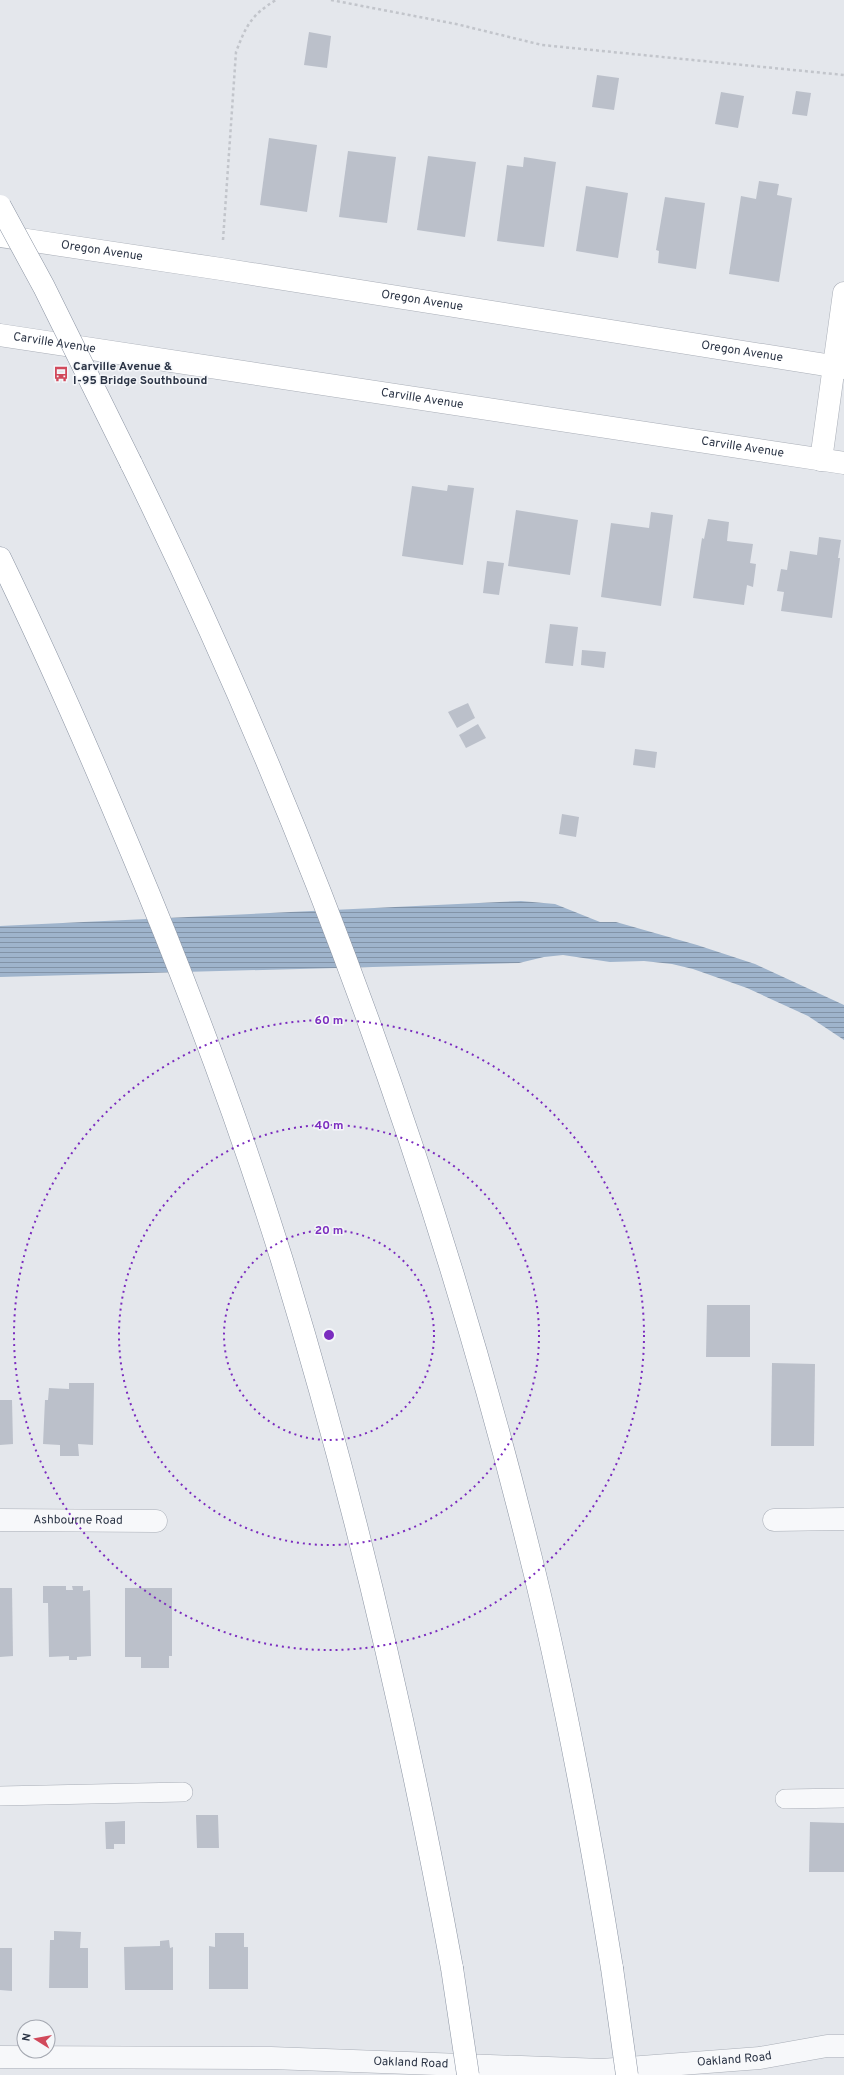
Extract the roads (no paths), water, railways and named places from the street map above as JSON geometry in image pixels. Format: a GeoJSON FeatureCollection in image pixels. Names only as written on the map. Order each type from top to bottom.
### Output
{"type":"FeatureCollection","features":[{"type":"Feature","properties":{"kind":"main road"},"geometry":{"type":"LineString","coordinates":[[0,206],[44,288],[131,463],[230,674],[310,862],[386,1069],[469,1326],[528,1546],[578,1772],[612,1968],[627,2075]]}},
{"type":"Feature","properties":{"kind":"main road","name":"Oregon Avenue"},"geometry":{"type":"LineString","coordinates":[[0,236],[221,269],[839,367]]}},
{"type":"Feature","properties":{"kind":"main road"},"geometry":{"type":"LineString","coordinates":[[821,460],[839,367],[844,292]]}},
{"type":"Feature","properties":{"kind":"main road","name":"Carville Avenue"},"geometry":{"type":"LineString","coordinates":[[0,335],[844,463]]}},
{"type":"Feature","properties":{"kind":"main road"},"geometry":{"type":"LineString","coordinates":[[0,558],[34,627],[151,899],[218,1073],[280,1256],[339,1457],[393,1675],[435,1875],[452,1968],[468,2075]]}},
{"type":"Feature","properties":{"kind":"street"},"geometry":{"type":"LineString","coordinates":[[774,1520],[844,1519]]}},
{"type":"Feature","properties":{"kind":"street","name":"Ashbourne Road"},"geometry":{"type":"LineString","coordinates":[[0,1520],[156,1521]]}},
{"type":"Feature","properties":{"kind":"street","name":"Oakland Road"},"geometry":{"type":"LineString","coordinates":[[0,2057],[271,2058],[602,2070],[760,2058],[827,2046],[844,2046]]}},
{"type":"Feature","properties":{"kind":"lane"},"geometry":{"type":"LineString","coordinates":[[0,1796],[183,1792]]}},
{"type":"Feature","properties":{"kind":"lane"},"geometry":{"type":"LineString","coordinates":[[785,1799],[844,1798]]}},
{"type":"Feature","properties":{"kind":"water"},"geometry":{"type":"Polygon","coordinates":[[[521,901],[555,904],[600,922],[616,922],[697,945],[755,964],[844,1005],[844,1040],[808,1016],[747,988],[693,969],[672,964],[644,961],[610,962],[563,955],[544,957],[519,963],[0,977],[0,926],[521,901]]]}},
{"type":"Feature","properties":{"kind":"place","name":"Carville Avenue & I-95 Bridge Southbound"},"geometry":{"type":"Point","coordinates":[61,374]}}]}
